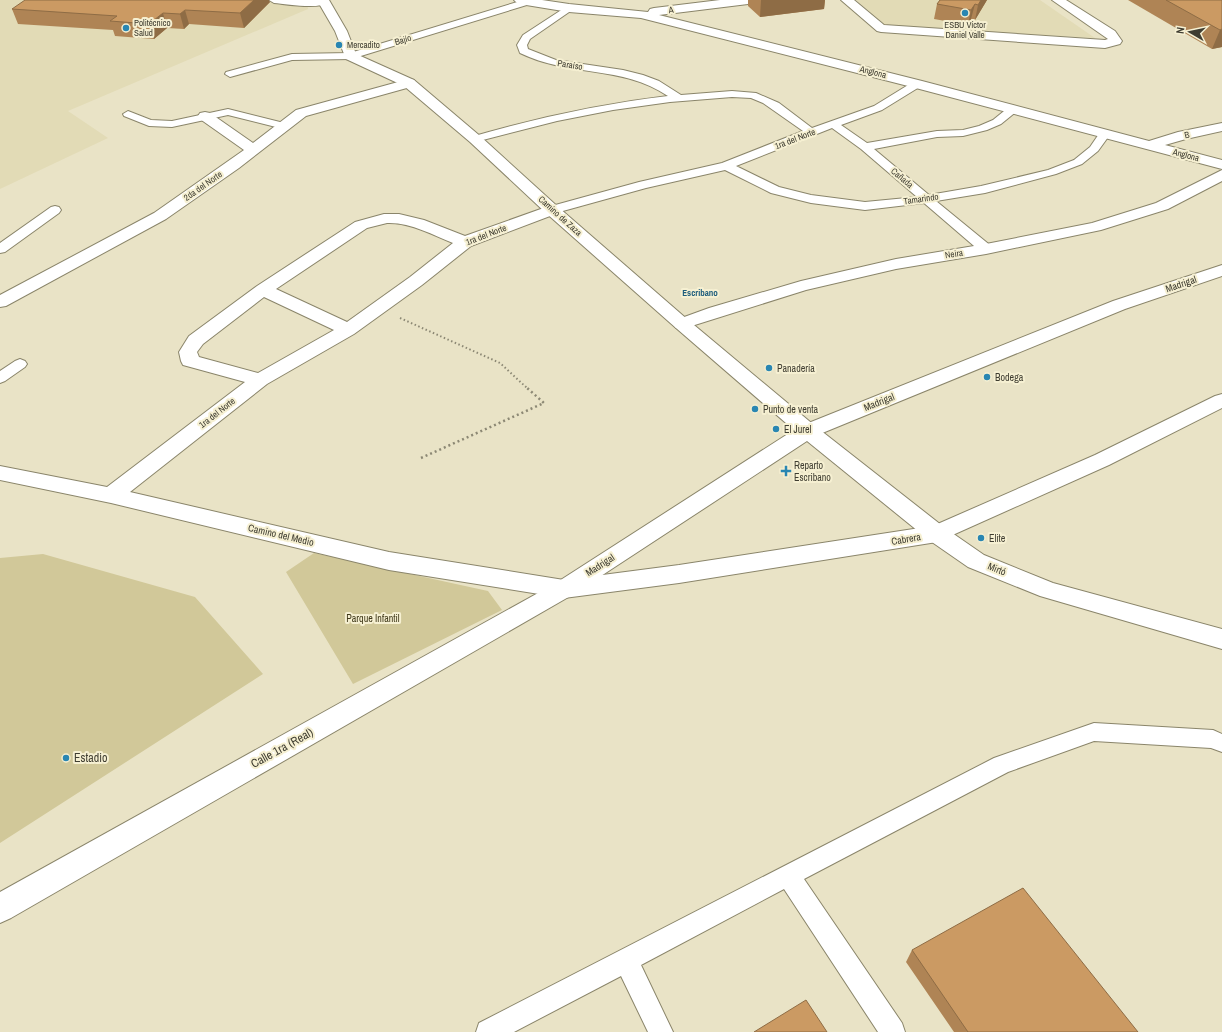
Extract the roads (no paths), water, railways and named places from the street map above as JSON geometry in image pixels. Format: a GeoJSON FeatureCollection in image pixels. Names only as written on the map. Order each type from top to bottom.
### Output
{"type":"FeatureCollection","features":[{"type":"Feature","properties":{"kind":"street"},"geometry":{"type":"LineString","coordinates":[[630,0],[641,14]]}},
{"type":"Feature","properties":{"kind":"street","name":"A"},"geometry":{"type":"LineString","coordinates":[[641,14],[748,0]]}},
{"type":"Feature","properties":{"kind":"street"},"geometry":{"type":"LineString","coordinates":[[847,0],[881,28],[1105,44],[1116,41],[1111,34],[1058,0]]}},
{"type":"Feature","properties":{"kind":"street"},"geometry":{"type":"LineString","coordinates":[[323,1],[341,31],[351,56]]}},
{"type":"Feature","properties":{"kind":"street","name":"Anglona"},"geometry":{"type":"LineString","coordinates":[[523,1],[569,8],[641,14],[918,84],[1152,145],[1222,165]]}},
{"type":"Feature","properties":{"kind":"street","name":"Camino de Zaza"},"geometry":{"type":"LineString","coordinates":[[351,56],[409,83],[475,139],[552,210],[682,324],[808,431]]}},
{"type":"Feature","properties":{"kind":"street","name":"2da del Norte"},"geometry":{"type":"LineString","coordinates":[[0,302],[160,216],[253,150],[301,113],[409,83]]}},
{"type":"Feature","properties":{"kind":"street"},"geometry":{"type":"LineString","coordinates":[[205,116],[253,150]]}},
{"type":"Feature","properties":{"kind":"street","name":"B"},"geometry":{"type":"LineString","coordinates":[[1152,145],[1183,135],[1222,127]]}},
{"type":"Feature","properties":{"kind":"street","name":"Neira"},"geometry":{"type":"LineString","coordinates":[[682,324],[715,312],[809,284],[896,264],[986,249],[1095,227],[1162,206],[1222,175]]}},
{"type":"Feature","properties":{"kind":"street","name":"1ra del Norte"},"geometry":{"type":"LineString","coordinates":[[110,495],[260,380],[348,330],[465,242],[552,210]]}},
{"type":"Feature","properties":{"kind":"street"},"geometry":{"type":"LineString","coordinates":[[260,380],[190,361],[188,352],[196,340],[263,290],[361,225],[378,219],[392,218],[417,224],[465,242]]}},
{"type":"Feature","properties":{"kind":"street","name":"Madrigal"},"geometry":{"type":"LineString","coordinates":[[564,589],[808,431],[1119,305],[1222,270]]}},
{"type":"Feature","properties":{"kind":"street"},"geometry":{"type":"LineString","coordinates":[[263,290],[348,330]]}},
{"type":"Feature","properties":{"kind":"street","name":"Cabrera"},"geometry":{"type":"LineString","coordinates":[[564,589],[679,574],[937,534],[1102,460],[1222,400]]}},
{"type":"Feature","properties":{"kind":"street","name":"Mirtó"},"geometry":{"type":"LineString","coordinates":[[808,431],[937,534],[976,561],[1048,590],[1222,639]]}},
{"type":"Feature","properties":{"kind":"street","name":"Camino del Medio"},"geometry":{"type":"LineString","coordinates":[[0,473],[110,495],[388,561],[564,589]]}},
{"type":"Feature","properties":{"kind":"street","name":"Calle 1ra (Real)"},"geometry":{"type":"LineString","coordinates":[[0,908],[564,589]]}},
{"type":"Feature","properties":{"kind":"lane"},"geometry":{"type":"LineString","coordinates":[[274,0],[323,1]]}},
{"type":"Feature","properties":{"kind":"lane","name":"Bajío"},"geometry":{"type":"LineString","coordinates":[[230,74],[292,57],[351,56],[523,1]]}},
{"type":"Feature","properties":{"kind":"lane","name":"Paraíso"},"geometry":{"type":"LineString","coordinates":[[569,8],[526,37],[522,45],[523,51],[531,56],[551,62],[627,75],[655,83],[679,98]]}},
{"type":"Feature","properties":{"kind":"lane","name":"1ra del Norte"},"geometry":{"type":"LineString","coordinates":[[552,210],[643,185],[726,166],[811,132],[878,108],[918,84]]}},
{"type":"Feature","properties":{"kind":"lane"},"geometry":{"type":"LineString","coordinates":[[475,139],[534,122],[679,98],[720,95],[752,95],[765,99],[811,132]]}},
{"type":"Feature","properties":{"kind":"lane"},"geometry":{"type":"LineString","coordinates":[[865,147],[909,138],[963,133],[983,128],[997,122],[1014,109]]}},
{"type":"Feature","properties":{"kind":"lane"},"geometry":{"type":"LineString","coordinates":[[128,114],[149,123],[172,124],[228,112],[284,126]]}},
{"type":"Feature","properties":{"kind":"lane","name":"Cañada"},"geometry":{"type":"LineString","coordinates":[[834,125],[865,147],[986,249]]}},
{"type":"Feature","properties":{"kind":"lane","name":"Tamarindo"},"geometry":{"type":"LineString","coordinates":[[726,166],[775,190],[812,199],[865,206],[927,199],[981,190],[1021,181],[1058,170],[1078,162],[1094,149],[1105,133]]}},
{"type":"Feature","properties":{"kind":"lane"},"geometry":{"type":"LineString","coordinates":[[0,249],[55,210]]}},
{"type":"Feature","properties":{"kind":"lane"},"geometry":{"type":"LineString","coordinates":[[0,378],[20,364]]}},
{"type":"Feature","properties":{"kind":"lane"},"geometry":{"type":"LineString","coordinates":[[488,1032],[1001,765],[1094,732],[1212,739],[1222,743]]}},
{"type":"Feature","properties":{"kind":"lane"},"geometry":{"type":"LineString","coordinates":[[788,875],[893,1032]]}},
{"type":"Feature","properties":{"kind":"lane"},"geometry":{"type":"LineString","coordinates":[[626,961],[661,1032]]}},
{"type":"Feature","properties":{"kind":"place","name":"ESBU Víctor Daniel Valle"},"geometry":{"type":"Point","coordinates":[965,13]}},
{"type":"Feature","properties":{"kind":"place","name":"Politécnico Salud"},"geometry":{"type":"Point","coordinates":[126,28]}},
{"type":"Feature","properties":{"kind":"place","name":"Mercadito"},"geometry":{"type":"Point","coordinates":[339,45]}},
{"type":"Feature","properties":{"kind":"place","name":"Panadería"},"geometry":{"type":"Point","coordinates":[769,368]}},
{"type":"Feature","properties":{"kind":"place","name":"Bodega"},"geometry":{"type":"Point","coordinates":[987,377]}},
{"type":"Feature","properties":{"kind":"place","name":"Punto de venta"},"geometry":{"type":"Point","coordinates":[755,409]}},
{"type":"Feature","properties":{"kind":"place","name":"El Jurel"},"geometry":{"type":"Point","coordinates":[776,429]}},
{"type":"Feature","properties":{"kind":"place","name":"Reparto Escribano"},"geometry":{"type":"Point","coordinates":[786,471]}},
{"type":"Feature","properties":{"kind":"place","name":"Elite"},"geometry":{"type":"Point","coordinates":[981,538]}},
{"type":"Feature","properties":{"kind":"place","name":"Estadio"},"geometry":{"type":"Point","coordinates":[66,758]}},
{"type":"Feature","properties":{"kind":"district","name":"Escribano"},"geometry":{"type":"Point","coordinates":[700,293]}},
{"type":"Feature","properties":{"kind":"park label","name":"Parque Infantil"},"geometry":{"type":"Point","coordinates":[373,618]}}]}
